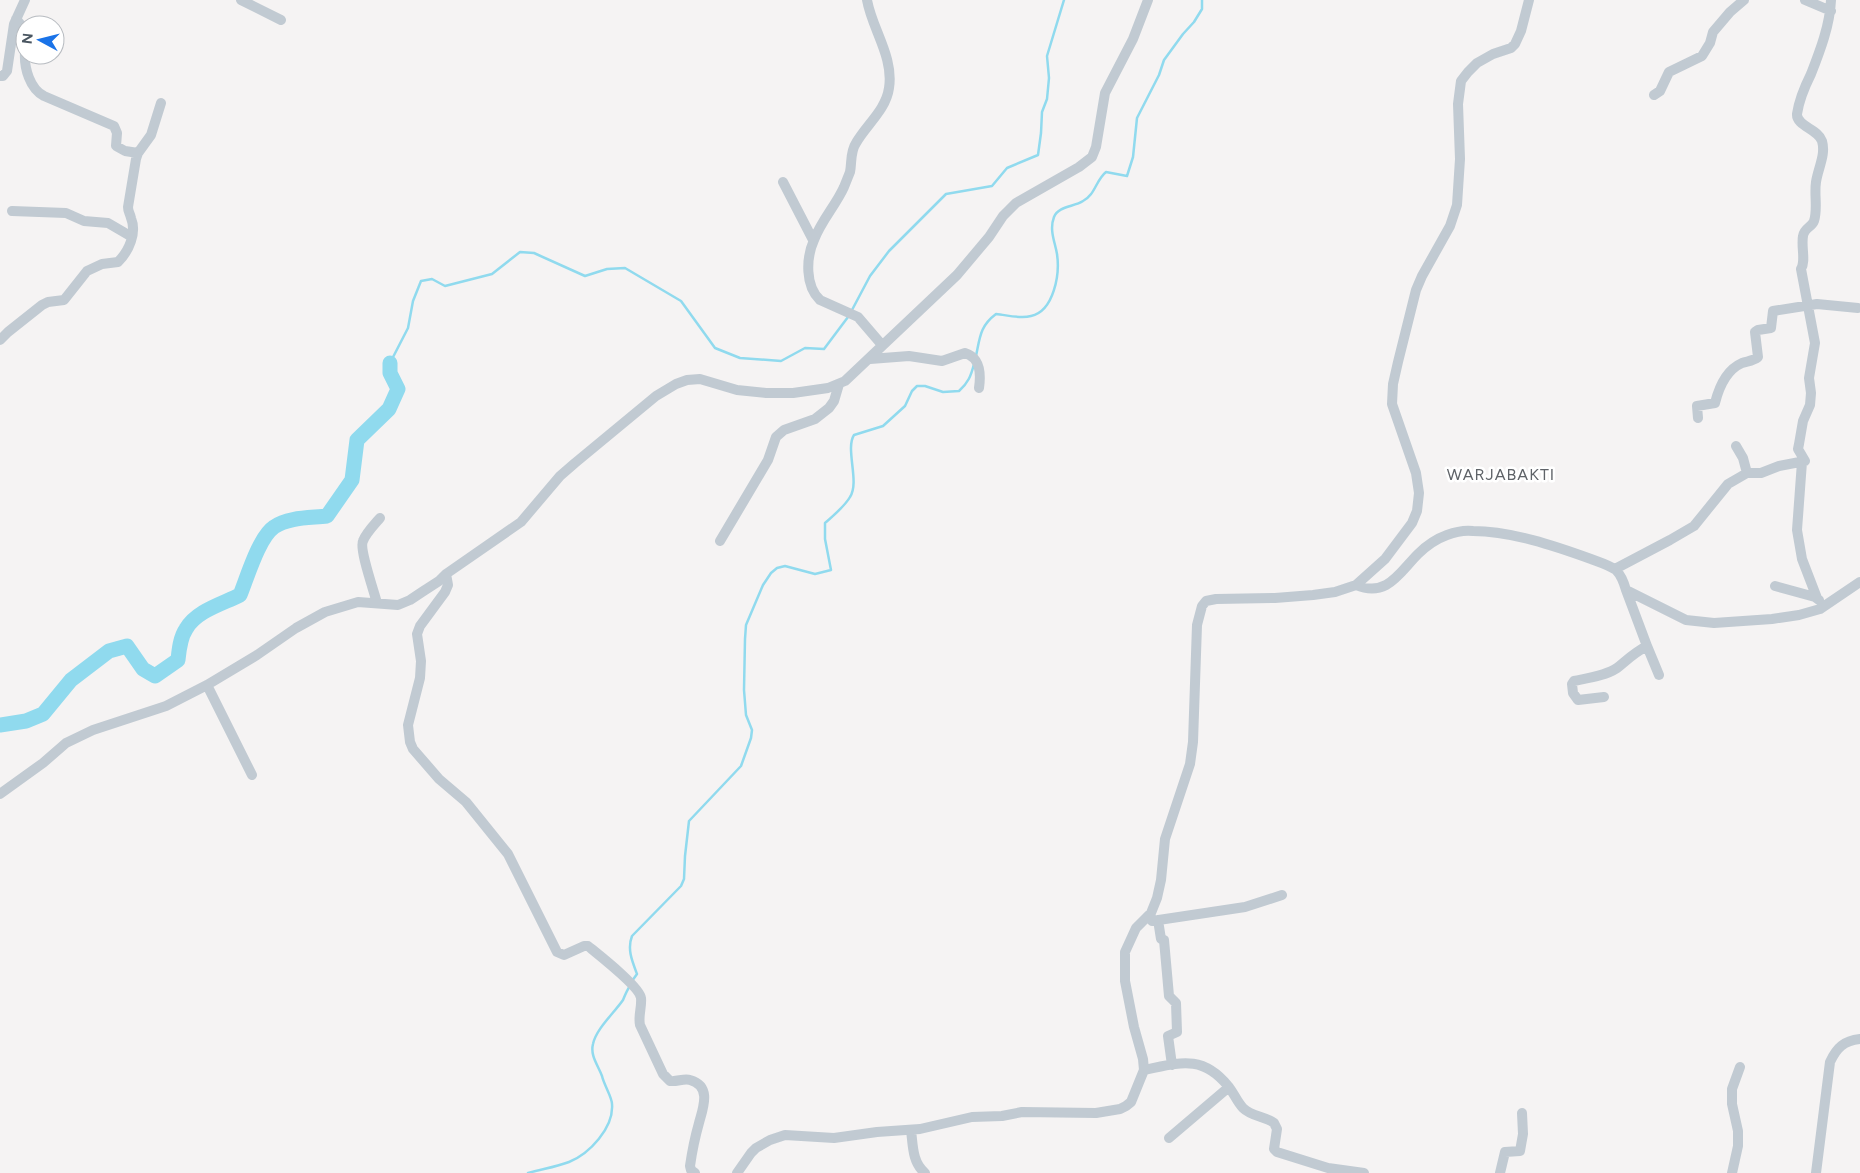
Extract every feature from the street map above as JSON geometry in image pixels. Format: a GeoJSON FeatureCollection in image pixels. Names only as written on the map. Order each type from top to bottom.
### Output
{"type":"FeatureCollection","features":[{"type":"Feature","properties":{"kind":"street"},"geometry":{"type":"LineString","coordinates":[[18,15],[25,0]]}},
{"type":"Feature","properties":{"kind":"street"},"geometry":{"type":"LineString","coordinates":[[241,0],[281,20]]}},
{"type":"Feature","properties":{"kind":"street"},"geometry":{"type":"LineString","coordinates":[[867,0],[869,11],[884,49],[890,75],[889,90],[883,106],[855,144],[851,157],[850,172],[843,190],[813,240],[808,282],[811,290],[820,300],[858,317],[882,345]]}},
{"type":"Feature","properties":{"kind":"street"},"geometry":{"type":"LineString","coordinates":[[0,794],[44,763],[66,743],[92,730],[166,706],[207,685],[257,655],[296,628],[325,612],[352,602],[364,601],[398,605],[410,600],[520,522],[560,476],[656,396],[676,384],[686,380],[700,379],[737,390],[793,393],[820,390],[839,384],[870,359],[882,345],[958,275],[989,237],[1003,216],[1016,203],[1079,167],[1092,157],[1096,147],[1105,93],[1133,39],[1148,0]]}},
{"type":"Feature","properties":{"kind":"street"},"geometry":{"type":"LineString","coordinates":[[737,1173],[750,1153],[756,1148],[770,1140],[785,1135],[825,1139],[877,1132],[911,1130],[972,1117],[1002,1116],[1022,1112],[1080,1114],[1120,1109],[1131,1102],[1144,1070],[1124,970],[1127,947],[1136,928],[1151,913],[1157,898],[1161,880],[1165,839],[1192,754],[1197,625],[1203,604],[1216,599],[1314,595],[1335,592],[1356,585],[1385,559],[1412,523],[1419,502],[1416,473],[1392,404],[1393,384],[1414,296],[1422,276],[1450,226],[1457,205],[1460,166],[1458,104],[1460,87],[1464,76],[1477,63],[1493,54],[1513,47],[1521,31],[1530,0]]}},
{"type":"Feature","properties":{"kind":"street"},"geometry":{"type":"LineString","coordinates":[[1654,95],[1660,91],[1669,72],[1702,56],[1710,43],[1713,32],[1730,12],[1744,0]]}},
{"type":"Feature","properties":{"kind":"street"},"geometry":{"type":"LineString","coordinates":[[1805,0],[1830,11]]}},
{"type":"Feature","properties":{"kind":"street"},"geometry":{"type":"LineString","coordinates":[[1820,609],[1802,559],[1797,530],[1802,462],[1805,459],[1798,449],[1803,421],[1810,405],[1809,380],[1815,343],[1801,275],[1804,262],[1802,244],[1804,232],[1815,218],[1816,184],[1823,155],[1821,139],[1799,121],[1797,115],[1803,93],[1819,54],[1831,0]]}},
{"type":"Feature","properties":{"kind":"street"},"geometry":{"type":"LineString","coordinates":[[0,76],[5,74],[8,68],[15,23]]}},
{"type":"Feature","properties":{"kind":"street"},"geometry":{"type":"LineString","coordinates":[[26,65],[36,91],[109,122],[117,131],[116,146],[125,151],[138,153]]}},
{"type":"Feature","properties":{"kind":"street"},"geometry":{"type":"LineString","coordinates":[[0,340],[42,305],[48,302],[64,300],[87,272],[102,264],[118,262],[125,254],[132,237],[132,222],[128,207],[138,153],[151,135],[161,103]]}},
{"type":"Feature","properties":{"kind":"street"},"geometry":{"type":"LineString","coordinates":[[783,182],[813,240]]}},
{"type":"Feature","properties":{"kind":"street"},"geometry":{"type":"LineString","coordinates":[[12,211],[66,213],[84,221],[108,223],[132,237]]}},
{"type":"Feature","properties":{"kind":"street"},"geometry":{"type":"LineString","coordinates":[[1698,418],[1697,406],[1714,404],[1718,389],[1730,371],[1742,363],[1758,357],[1755,332],[1771,328],[1773,311],[1808,305],[1858,308]]}},
{"type":"Feature","properties":{"kind":"street"},"geometry":{"type":"LineString","coordinates":[[870,359],[909,356],[942,361],[965,353],[973,356],[978,364],[981,374],[979,388]]}},
{"type":"Feature","properties":{"kind":"street"},"geometry":{"type":"LineString","coordinates":[[720,541],[768,460],[776,437],[784,430],[814,419],[829,408],[837,394],[839,384]]}},
{"type":"Feature","properties":{"kind":"street"},"geometry":{"type":"LineString","coordinates":[[1736,446],[1743,458],[1747,474]]}},
{"type":"Feature","properties":{"kind":"street"},"geometry":{"type":"LineString","coordinates":[[1615,569],[1694,526],[1728,484],[1747,474],[1761,474],[1779,466],[1802,462]]}},
{"type":"Feature","properties":{"kind":"street"},"geometry":{"type":"LineString","coordinates":[[377,603],[361,545],[363,539],[380,518]]}},
{"type":"Feature","properties":{"kind":"street"},"geometry":{"type":"LineString","coordinates":[[1356,585],[1372,589],[1383,586],[1395,579],[1417,554],[1447,535],[1472,530],[1549,545],[1615,569],[1626,590],[1659,675]]}},
{"type":"Feature","properties":{"kind":"street"},"geometry":{"type":"LineString","coordinates":[[446,574],[448,585],[445,592],[420,626],[417,634],[421,660],[420,678],[408,725],[410,742],[413,749],[439,779],[466,802],[508,854],[557,952],[564,955],[588,946],[628,981],[641,997],[640,1025],[663,1074],[670,1081],[691,1080],[699,1085],[706,1098],[690,1166],[691,1170],[695,1173]]}},
{"type":"Feature","properties":{"kind":"street"},"geometry":{"type":"LineString","coordinates":[[1626,590],[1686,620],[1702,623],[1742,622],[1799,615],[1820,609],[1860,582]]}},
{"type":"Feature","properties":{"kind":"street"},"geometry":{"type":"LineString","coordinates":[[1775,586],[1817,598]]}},
{"type":"Feature","properties":{"kind":"street"},"geometry":{"type":"LineString","coordinates":[[1604,697],[1578,700],[1573,693],[1572,684],[1574,680],[1602,675],[1616,668],[1647,646]]}},
{"type":"Feature","properties":{"kind":"street"},"geometry":{"type":"LineString","coordinates":[[207,685],[252,775]]}},
{"type":"Feature","properties":{"kind":"street"},"geometry":{"type":"LineString","coordinates":[[1143,922],[1245,907],[1282,895]]}},
{"type":"Feature","properties":{"kind":"street"},"geometry":{"type":"LineString","coordinates":[[1158,920],[1161,939],[1164,940],[1170,996],[1176,1003],[1177,1032],[1168,1036],[1172,1065]]}},
{"type":"Feature","properties":{"kind":"street"},"geometry":{"type":"LineString","coordinates":[[1816,1173],[1830,1062],[1834,1053],[1844,1043],[1849,1040],[1860,1039]]}},
{"type":"Feature","properties":{"kind":"street"},"geometry":{"type":"LineString","coordinates":[[1144,1070],[1195,1063],[1207,1067],[1220,1077],[1246,1110],[1256,1116],[1271,1120],[1276,1126],[1274,1149],[1277,1152],[1328,1168],[1364,1173]]}},
{"type":"Feature","properties":{"kind":"street"},"geometry":{"type":"LineString","coordinates":[[1732,1173],[1738,1146],[1738,1131],[1732,1104],[1732,1089],[1740,1067]]}},
{"type":"Feature","properties":{"kind":"street"},"geometry":{"type":"LineString","coordinates":[[1169,1138],[1229,1087]]}},
{"type":"Feature","properties":{"kind":"street"},"geometry":{"type":"LineString","coordinates":[[1500,1173],[1504,1153],[1506,1151],[1518,1152],[1521,1149],[1523,1134],[1522,1114]]}},
{"type":"Feature","properties":{"kind":"street"},"geometry":{"type":"LineString","coordinates":[[911,1130],[915,1159],[919,1168],[925,1173]]}},
{"type":"Feature","properties":{"kind":"waterway"},"geometry":{"type":"LineString","coordinates":[[852,310],[870,276],[889,251],[946,194],[992,186],[1007,168],[1038,155],[1042,112],[1047,99],[1049,78],[1047,56],[1064,0]]}},
{"type":"Feature","properties":{"kind":"waterway"},"geometry":{"type":"LineString","coordinates":[[976,356],[984,328],[996,314],[1027,317],[1039,313],[1045,307],[1054,291],[1056,281],[1058,262],[1052,231],[1056,213],[1087,198],[1106,172],[1127,176],[1133,157],[1137,118],[1159,75],[1164,60],[1202,9],[1202,0]]}},
{"type":"Feature","properties":{"kind":"waterway"},"geometry":{"type":"LineString","coordinates":[[390,363],[408,328],[413,301],[421,281],[432,279],[445,286],[492,274],[520,252],[534,253],[585,276],[607,269],[625,268],[681,301],[715,348],[740,358],[781,361],[805,348],[824,349],[848,317]]}},
{"type":"Feature","properties":{"kind":"waterway"},"geometry":{"type":"LineString","coordinates":[[0,725],[26,721],[43,714],[71,680],[109,651],[127,646],[143,669],[155,676],[178,660],[182,636],[190,623],[210,609],[240,595],[258,548],[274,527],[286,521],[300,518],[327,516],[352,480],[357,440],[389,409],[398,389],[390,373],[390,363]]}},
{"type":"Feature","properties":{"kind":"waterway"},"geometry":{"type":"LineString","coordinates":[[632,981],[637,974],[630,950],[632,936],[681,886],[684,879],[689,821],[741,766],[751,738],[752,730],[746,715],[744,690],[746,625],[763,585],[771,573],[777,568],[785,566],[815,574],[831,570],[825,539],[825,523],[845,503],[853,491],[851,448],[854,435],[883,426],[905,406],[912,391],[917,386],[925,386],[943,392],[959,391],[969,379],[974,364]]}},
{"type":"Feature","properties":{"kind":"waterway"},"geometry":{"type":"LineString","coordinates":[[528,1173],[577,1158],[592,1146],[605,1131],[612,1113],[612,1101],[593,1056],[592,1048],[598,1033],[623,1000],[630,986]]}},
{"type":"Feature","properties":{"kind":"district","name":"WARJABAKTI"},"geometry":{"type":"Point","coordinates":[1501,474]}}]}
